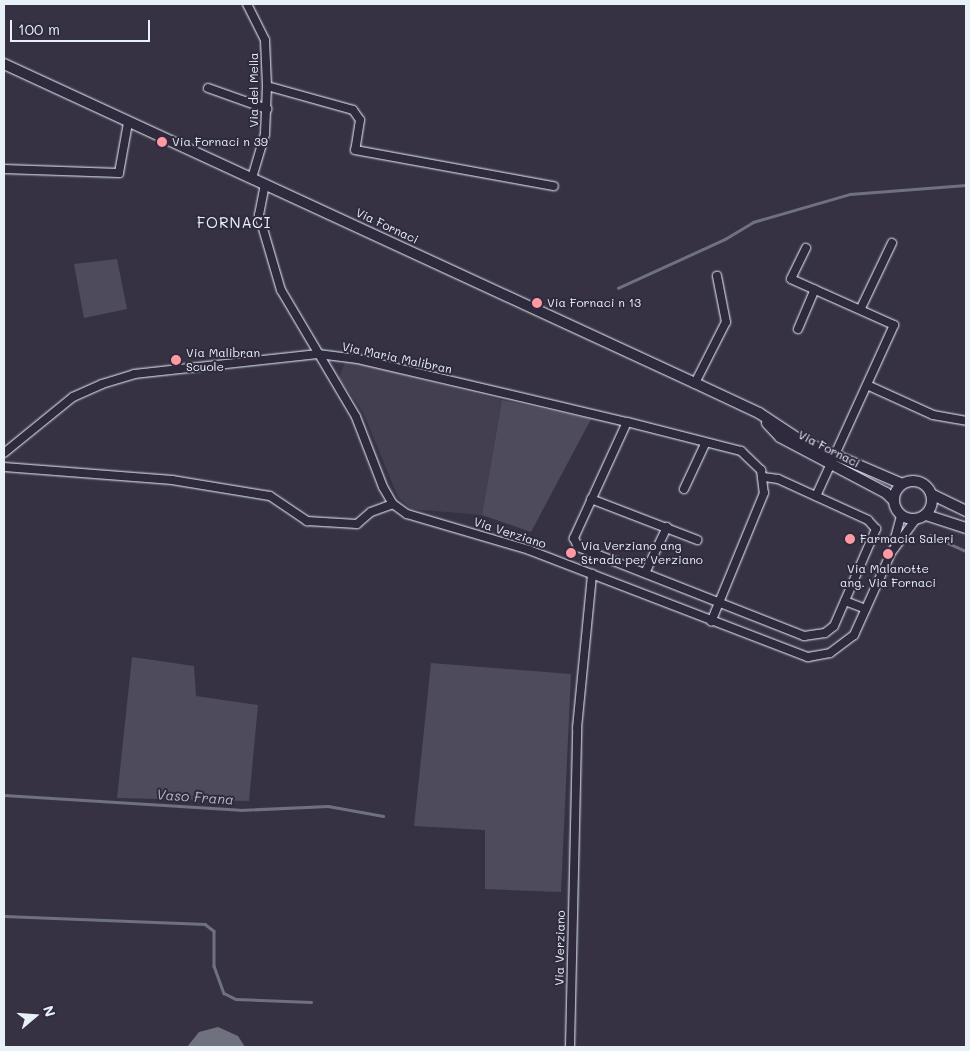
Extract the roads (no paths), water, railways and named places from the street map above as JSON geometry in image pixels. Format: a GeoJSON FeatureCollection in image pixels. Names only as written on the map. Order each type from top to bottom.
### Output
{"type":"FeatureCollection","features":[{"type":"Feature","properties":{"kind":"street","name":"Via del Mella"},"geometry":{"type":"LineString","coordinates":[[247,4],[265,40],[267,86],[267,109],[252,178]]}},
{"type":"Feature","properties":{"kind":"street","name":"Via Fornaci"},"geometry":{"type":"LineString","coordinates":[[4,64],[758,413],[886,493],[894,501],[901,515]]}},
{"type":"Feature","properties":{"kind":"street"},"geometry":{"type":"LineString","coordinates":[[267,86],[352,110],[360,120],[355,150],[554,186]]}},
{"type":"Feature","properties":{"kind":"street"},"geometry":{"type":"LineString","coordinates":[[208,88],[267,109]]}},
{"type":"Feature","properties":{"kind":"street"},"geometry":{"type":"LineString","coordinates":[[4,169],[118,173],[128,123]]}},
{"type":"Feature","properties":{"kind":"street"},"geometry":{"type":"LineString","coordinates":[[4,467],[172,480],[270,496],[307,522],[357,524],[371,512],[393,504],[356,417],[281,290],[266,246],[259,215],[265,184]]}},
{"type":"Feature","properties":{"kind":"street"},"geometry":{"type":"LineString","coordinates":[[860,308],[892,243]]}},
{"type":"Feature","properties":{"kind":"street"},"geometry":{"type":"LineString","coordinates":[[806,248],[791,279],[860,308],[894,326],[816,496]]}},
{"type":"Feature","properties":{"kind":"street"},"geometry":{"type":"LineString","coordinates":[[695,383],[726,322],[717,276]]}},
{"type":"Feature","properties":{"kind":"street"},"geometry":{"type":"LineString","coordinates":[[798,329],[815,289]]}},
{"type":"Feature","properties":{"kind":"street","name":"Via Maria Malibran"},"geometry":{"type":"LineString","coordinates":[[4,453],[73,397],[102,384],[134,374],[318,354],[627,422],[705,444],[741,450],[763,477]]}},
{"type":"Feature","properties":{"kind":"street"},"geometry":{"type":"LineString","coordinates":[[867,385],[933,416],[966,423]]}},
{"type":"Feature","properties":{"kind":"street"},"geometry":{"type":"LineString","coordinates":[[627,422],[574,538],[578,547],[645,573],[718,601],[810,636],[834,626],[876,529],[868,520],[816,496],[778,479],[763,477],[764,493],[718,601],[711,622]]}},
{"type":"Feature","properties":{"kind":"street"},"geometry":{"type":"LineString","coordinates":[[684,489],[705,444]]}},
{"type":"Feature","properties":{"kind":"street","name":"Via Fornaci"},"geometry":{"type":"LineString","coordinates":[[833,461],[902,484],[919,482],[931,494],[966,511]]}},
{"type":"Feature","properties":{"kind":"street"},"geometry":{"type":"LineString","coordinates":[[894,501],[902,484]]}},
{"type":"Feature","properties":{"kind":"street"},"geometry":{"type":"LineString","coordinates":[[891,553],[921,517],[931,494]]}},
{"type":"Feature","properties":{"kind":"street"},"geometry":{"type":"LineString","coordinates":[[592,499],[697,540]]}},
{"type":"Feature","properties":{"kind":"street","name":"Via Verziano"},"geometry":{"type":"LineString","coordinates":[[393,504],[426,521],[529,550],[592,574],[577,728],[570,1047]]}},
{"type":"Feature","properties":{"kind":"street"},"geometry":{"type":"LineString","coordinates":[[592,574],[797,655],[814,656],[844,646],[866,609],[891,553],[901,515],[921,517],[966,528]]}},
{"type":"Feature","properties":{"kind":"street"},"geometry":{"type":"LineString","coordinates":[[645,573],[667,527]]}},
{"type":"Feature","properties":{"kind":"street"},"geometry":{"type":"LineString","coordinates":[[845,602],[866,609]]}},
{"type":"Feature","properties":{"kind":"water"},"geometry":{"type":"Polygon","coordinates":[[[218,1027],[238,1036],[245,1047],[187,1047],[199,1032],[218,1027]]]}},
{"type":"Feature","properties":{"kind":"waterway"},"geometry":{"type":"LineString","coordinates":[[618,288],[725,239],[753,222],[850,194],[966,185]]}},
{"type":"Feature","properties":{"kind":"waterway"},"geometry":{"type":"LineString","coordinates":[[930,535],[966,551]]}},
{"type":"Feature","properties":{"kind":"waterway","name":"Vaso Frana"},"geometry":{"type":"LineString","coordinates":[[4,795],[240,810],[328,806],[383,816]]}},
{"type":"Feature","properties":{"kind":"waterway","name":"Vaso Frana"},"geometry":{"type":"LineString","coordinates":[[4,916],[205,924],[214,931],[214,966],[224,993],[236,999],[311,1002]]}},
{"type":"Feature","properties":{"kind":"place","name":"Via Fornaci n 39"},"geometry":{"type":"Point","coordinates":[162,142]}},
{"type":"Feature","properties":{"kind":"place","name":"Via Fornaci n 13"},"geometry":{"type":"Point","coordinates":[537,303]}},
{"type":"Feature","properties":{"kind":"place","name":"Via Malibran Scuole"},"geometry":{"type":"Point","coordinates":[176,360]}},
{"type":"Feature","properties":{"kind":"place","name":"Farmacia Saleri"},"geometry":{"type":"Point","coordinates":[850,539]}},
{"type":"Feature","properties":{"kind":"place","name":"Via Verziano ang Strada per Verziano"},"geometry":{"type":"Point","coordinates":[571,553]}},
{"type":"Feature","properties":{"kind":"place","name":"Via Malanotte ang. Via Fornaci"},"geometry":{"type":"Point","coordinates":[888,554]}},
{"type":"Feature","properties":{"kind":"district","name":"FORNACI"},"geometry":{"type":"Point","coordinates":[234,223]}}]}
